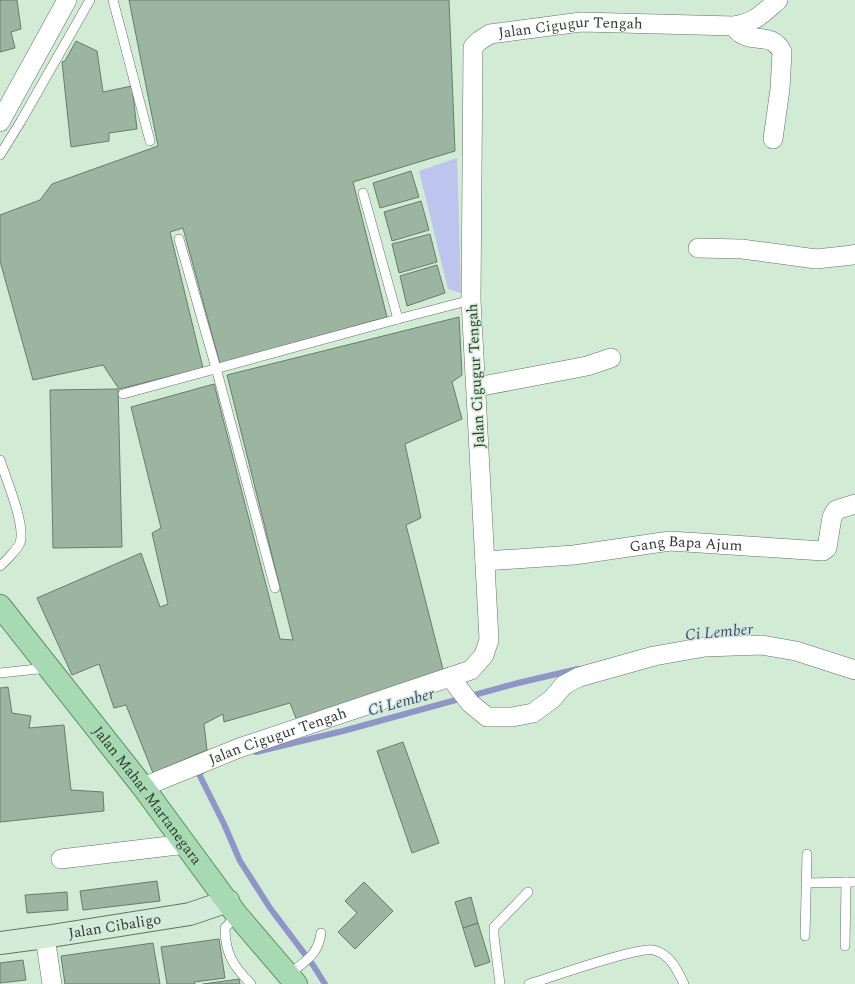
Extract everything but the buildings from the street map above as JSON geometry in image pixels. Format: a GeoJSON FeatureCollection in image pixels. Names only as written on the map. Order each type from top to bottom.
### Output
{"type":"FeatureCollection","features":[{"type":"Feature","properties":{"kind":"main road","name":"Jalan Mahar Martanegara"},"geometry":{"type":"LineString","coordinates":[[0,606],[143,787],[233,908],[294,976]]}},
{"type":"Feature","properties":{"kind":"main road","name":"Jalan Cibaligo"},"geometry":{"type":"LineString","coordinates":[[0,943],[233,908]]}},
{"type":"Feature","properties":{"kind":"street"},"geometry":{"type":"LineString","coordinates":[[0,122],[68,0]]}},
{"type":"Feature","properties":{"kind":"street","name":"Jalan Cigugur Tengah"},"geometry":{"type":"LineString","coordinates":[[143,787],[239,748],[459,690],[471,670],[484,655],[489,640],[477,387],[471,300],[473,47],[490,34],[581,22],[734,26],[745,24],[756,19],[778,0]]}},
{"type":"Feature","properties":{"kind":"street"},"geometry":{"type":"LineString","coordinates":[[734,26],[741,34],[773,42],[779,46],[782,52],[780,89],[773,139]]}},
{"type":"Feature","properties":{"kind":"street"},"geometry":{"type":"LineString","coordinates":[[698,248],[742,249],[816,259],[855,254]]}},
{"type":"Feature","properties":{"kind":"street"},"geometry":{"type":"LineString","coordinates":[[477,387],[587,366],[611,358]]}},
{"type":"Feature","properties":{"kind":"street","name":"Gang Bapa Ajum"},"geometry":{"type":"LineString","coordinates":[[485,561],[574,555],[670,541],[823,551],[827,548],[832,517],[836,510],[855,504]]}},
{"type":"Feature","properties":{"kind":"street"},"geometry":{"type":"LineString","coordinates":[[459,690],[487,717],[512,717],[533,713],[552,699],[564,685],[579,676],[654,656],[705,647],[762,645],[796,651],[855,670]]}},
{"type":"Feature","properties":{"kind":"street"},"geometry":{"type":"LineString","coordinates":[[61,859],[186,844]]}},
{"type":"Feature","properties":{"kind":"street"},"geometry":{"type":"LineString","coordinates":[[45,937],[52,984]]}},
{"type":"Feature","properties":{"kind":"lane"},"geometry":{"type":"LineString","coordinates":[[0,155],[90,0]]}},
{"type":"Feature","properties":{"kind":"lane"},"geometry":{"type":"LineString","coordinates":[[113,0],[150,141]]}},
{"type":"Feature","properties":{"kind":"lane"},"geometry":{"type":"LineString","coordinates":[[363,193],[398,319]]}},
{"type":"Feature","properties":{"kind":"lane"},"geometry":{"type":"LineString","coordinates":[[179,239],[216,368],[275,588]]}},
{"type":"Feature","properties":{"kind":"lane"},"geometry":{"type":"LineString","coordinates":[[123,394],[471,300]]}},
{"type":"Feature","properties":{"kind":"lane"},"geometry":{"type":"LineString","coordinates":[[0,460],[20,521],[21,532],[20,544],[0,566]]}},
{"type":"Feature","properties":{"kind":"lane"},"geometry":{"type":"LineString","coordinates":[[0,673],[48,668]]}},
{"type":"Feature","properties":{"kind":"lane"},"geometry":{"type":"LineString","coordinates":[[805,936],[807,854]]}},
{"type":"Feature","properties":{"kind":"lane"},"geometry":{"type":"LineString","coordinates":[[806,883],[851,882],[850,912],[845,946]]}},
{"type":"Feature","properties":{"kind":"lane"},"geometry":{"type":"LineString","coordinates":[[500,984],[494,927],[528,892]]}},
{"type":"Feature","properties":{"kind":"lane"},"geometry":{"type":"LineString","coordinates":[[233,908],[225,928],[225,940],[229,955],[239,972],[251,984]]}},
{"type":"Feature","properties":{"kind":"lane"},"geometry":{"type":"LineString","coordinates":[[294,976],[310,959],[319,945],[321,934]]}},
{"type":"Feature","properties":{"kind":"lane"},"geometry":{"type":"LineString","coordinates":[[529,984],[615,957],[653,950],[670,960],[676,967],[684,984]]}},
{"type":"Feature","properties":{"kind":"shaded area"},"geometry":{"type":"Polygon","coordinates":[[[457,158],[461,293],[448,289],[419,171],[457,158]]]}},
{"type":"Feature","properties":{"kind":"waterway","name":"Ci Lember"},"geometry":{"type":"LineString","coordinates":[[256,752],[343,731],[518,683],[578,669]]}},
{"type":"Feature","properties":{"kind":"waterway","name":"Ci Lember"},"geometry":{"type":"LineString","coordinates":[[205,769],[199,774],[224,824],[240,861],[270,908],[313,965],[325,984]]}}]}
